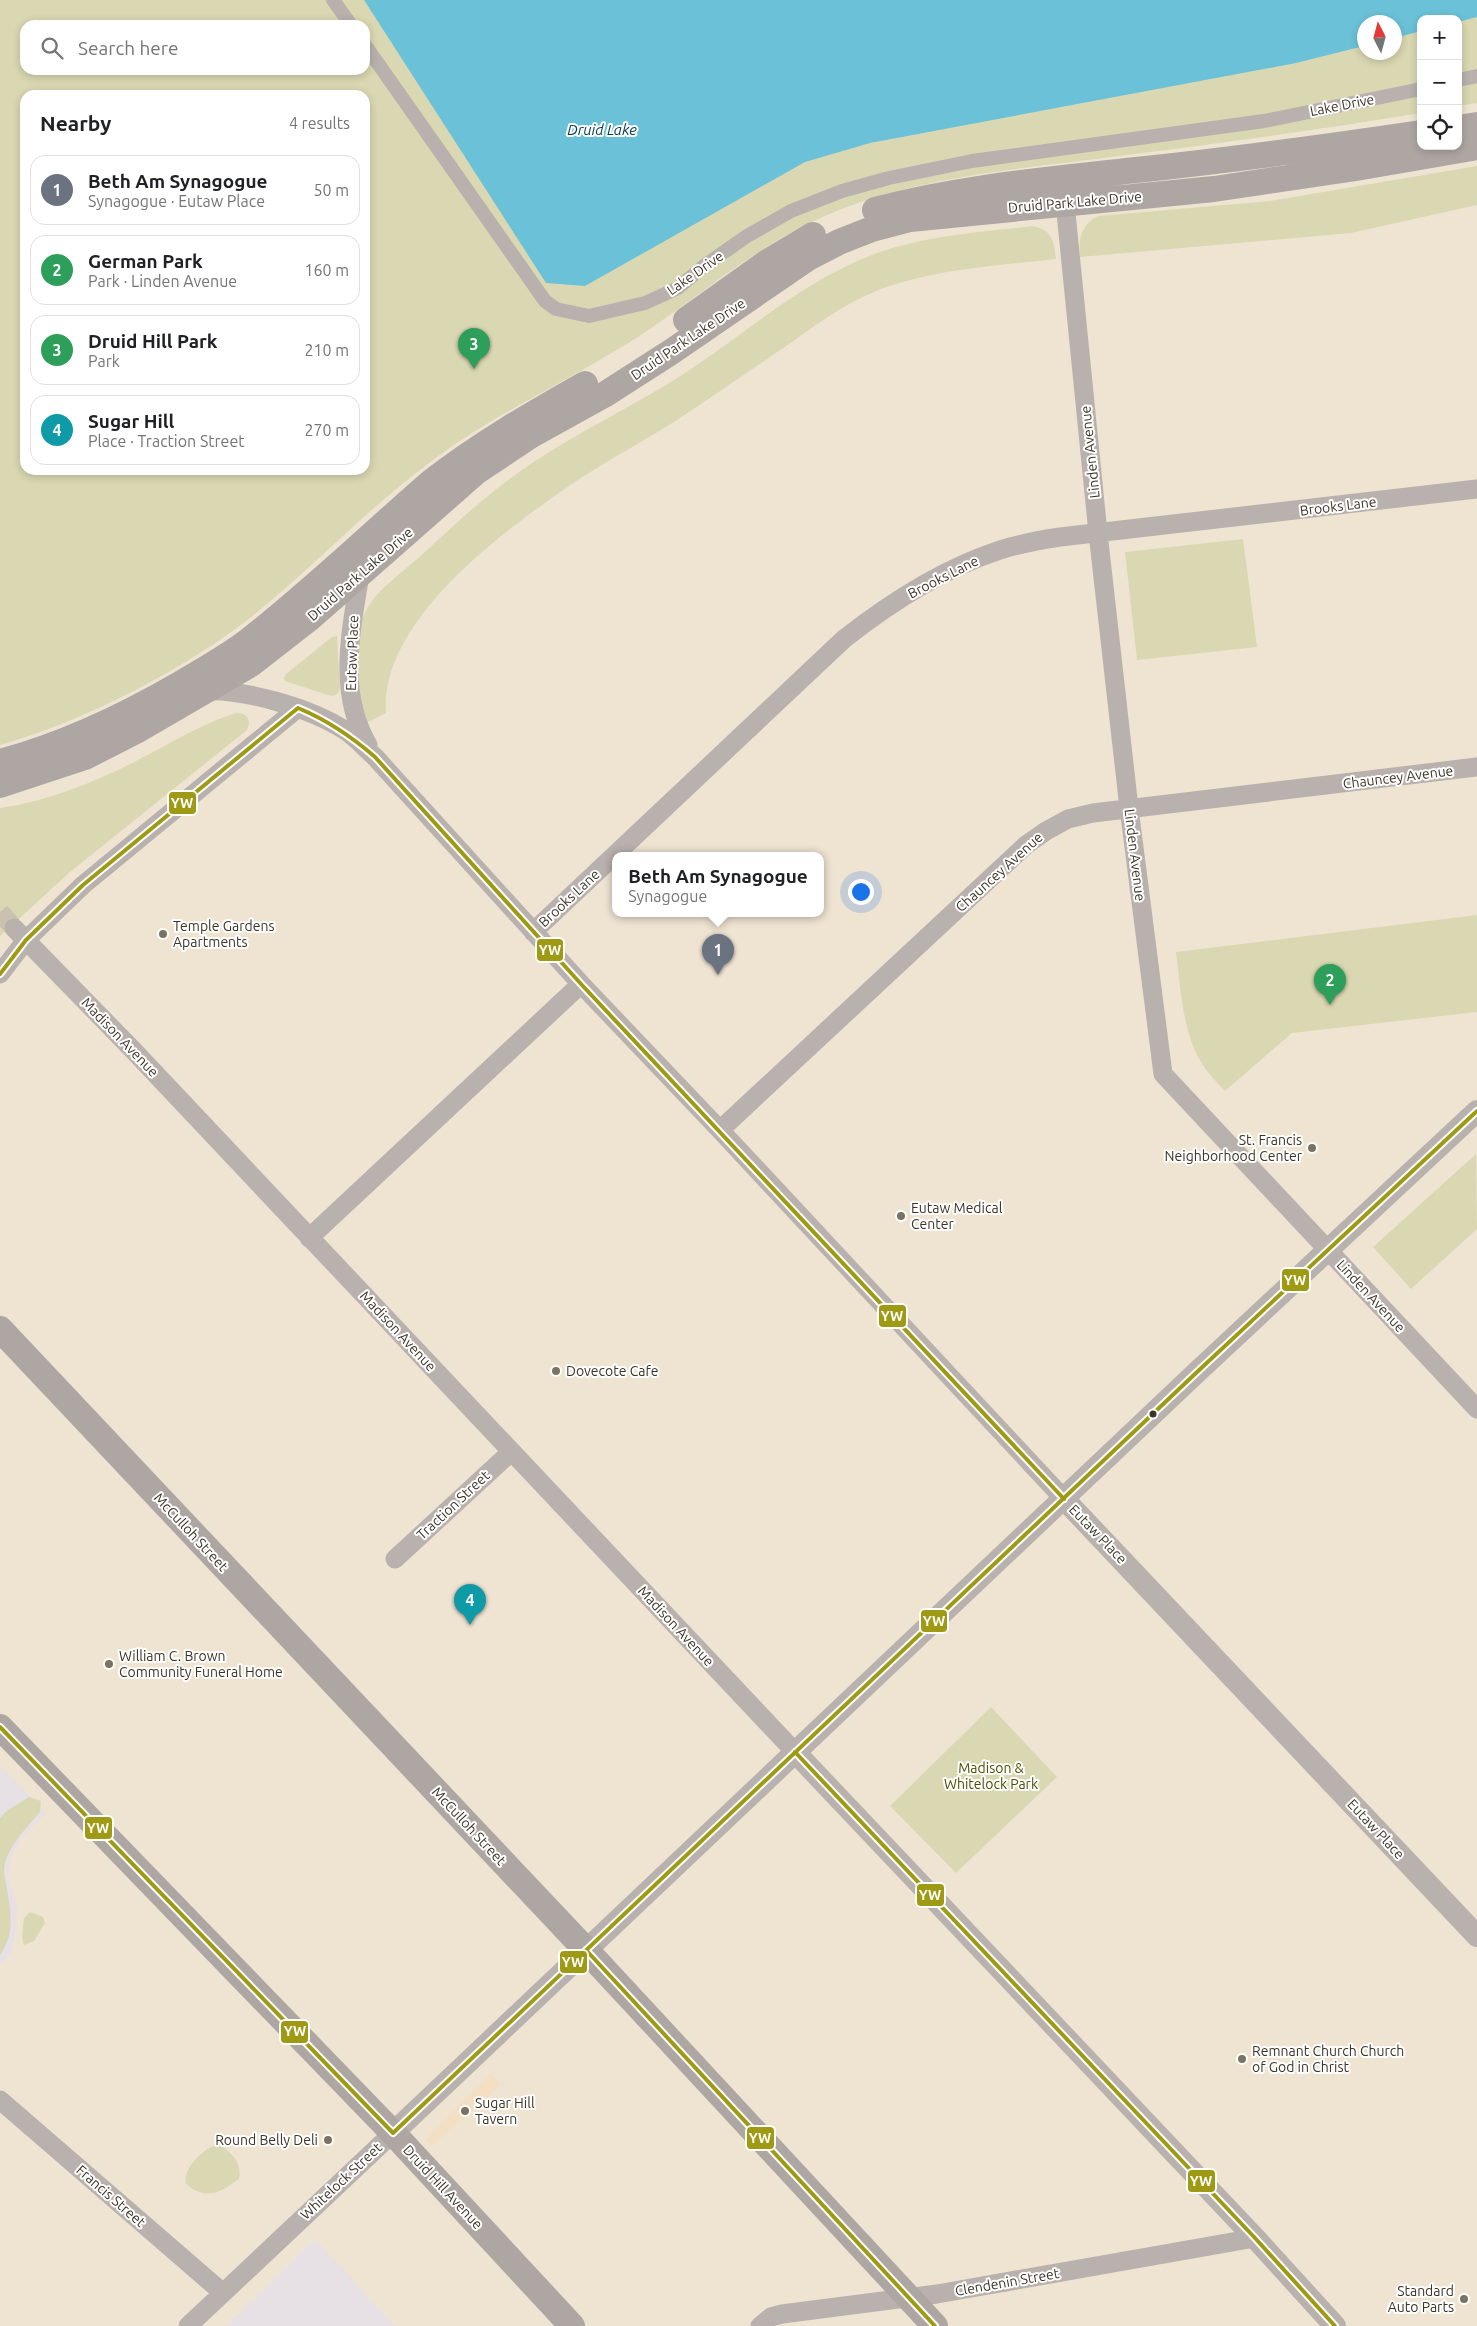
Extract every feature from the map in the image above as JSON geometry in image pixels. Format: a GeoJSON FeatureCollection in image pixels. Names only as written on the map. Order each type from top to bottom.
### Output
{"type":"FeatureCollection","features":[{"type":"Feature","properties":{"kind":"main road"},"geometry":{"type":"LineString","coordinates":[[1462,127],[1477,125]]}},
{"type":"Feature","properties":{"kind":"main road","name":"Druid Park Lake Drive"},"geometry":{"type":"LineString","coordinates":[[0,785],[85,756],[136,731],[251,664],[360,574],[476,472],[530,436],[604,395],[671,352],[808,258],[847,239],[910,219],[1063,191],[1417,134]]}},
{"type":"Feature","properties":{"kind":"main road","name":"Druid Park Lake Drive"},"geometry":{"type":"LineString","coordinates":[[0,762],[40,752],[79,736],[151,700],[247,642],[431,482],[462,458],[501,432],[655,343],[766,262],[831,227],[872,211],[917,199],[1063,191],[1214,189],[1356,168],[1477,147]]}},
{"type":"Feature","properties":{"kind":"main road","name":"McCulloh Street"},"geometry":{"type":"LineString","coordinates":[[0,1329],[586,1950],[935,2326]]}},
{"type":"Feature","properties":{"kind":"main road","name":"Druid Hill Avenue"},"geometry":{"type":"LineString","coordinates":[[0,1726],[393,2133],[572,2326]]}},
{"type":"Feature","properties":{"kind":"street"},"geometry":{"type":"LineString","coordinates":[[333,0],[347,20]]}},
{"type":"Feature","properties":{"kind":"street","name":"Lake Drive"},"geometry":{"type":"LineString","coordinates":[[370,53],[544,301],[556,309],[588,316],[645,303],[678,288],[704,266],[762,228],[791,211],[842,190],[972,161],[1085,144],[1264,121],[1417,90]]}},
{"type":"Feature","properties":{"kind":"street"},"geometry":{"type":"LineString","coordinates":[[1462,79],[1477,76]]}},
{"type":"Feature","properties":{"kind":"street","name":"Linden Avenue"},"geometry":{"type":"LineString","coordinates":[[1063,191],[1098,533],[1129,808],[1163,1074],[1477,1409]]}},
{"type":"Feature","properties":{"kind":"street","name":"Brooks Lane"},"geometry":{"type":"LineString","coordinates":[[617,852],[829,653],[881,610],[925,583],[973,560],[1001,550],[1060,537],[1477,490]]}},
{"type":"Feature","properties":{"kind":"street","name":"Eutaw Place"},"geometry":{"type":"LineString","coordinates":[[360,574],[355,601],[349,660],[349,684],[352,710],[358,728],[375,757]]}},
{"type":"Feature","properties":{"kind":"street","name":"Eutaw Place"},"geometry":{"type":"LineString","coordinates":[[151,700],[206,691],[264,698],[320,717],[346,732],[375,757],[532,932],[1477,1936]]}},
{"type":"Feature","properties":{"kind":"street"},"geometry":{"type":"LineString","coordinates":[[0,974],[20,934],[298,708]]}},
{"type":"Feature","properties":{"kind":"street","name":"Chauncey Avenue"},"geometry":{"type":"LineString","coordinates":[[720,1130],[1026,845],[1068,819],[1129,808],[1477,767]]}},
{"type":"Feature","properties":{"kind":"street","name":"Brooks Lane"},"geometry":{"type":"LineString","coordinates":[[532,932],[612,857]]}},
{"type":"Feature","properties":{"kind":"street","name":"Madison Avenue"},"geometry":{"type":"LineString","coordinates":[[20,934],[310,1238],[1255,2238],[1335,2326]]}},
{"type":"Feature","properties":{"kind":"street"},"geometry":{"type":"LineString","coordinates":[[310,1238],[581,984]]}},
{"type":"Feature","properties":{"kind":"street","name":"Whitelock Street"},"geometry":{"type":"LineString","coordinates":[[188,2326],[1477,1111]]}},
{"type":"Feature","properties":{"kind":"street","name":"Traction Street"},"geometry":{"type":"LineString","coordinates":[[395,1559],[511,1452]]}},
{"type":"Feature","properties":{"kind":"street","name":"Francis Street"},"geometry":{"type":"LineString","coordinates":[[0,2100],[223,2293]]}},
{"type":"Feature","properties":{"kind":"street","name":"Clendenin Street"},"geometry":{"type":"LineString","coordinates":[[760,2326],[771,2317],[782,2314],[908,2298],[1255,2238]]}},
{"type":"Feature","properties":{"kind":"shaded area"},"geometry":{"type":"Polygon","coordinates":[[[0,1766],[46,1813],[22,1838],[11,1856],[8,1877],[17,1905],[16,1930],[11,1955],[0,1965],[0,1766]]]}},
{"type":"Feature","properties":{"kind":"shaded area","name":"Sugar Hill Tavern"},"geometry":{"type":"Polygon","coordinates":[[[491,2073],[501,2085],[432,2146],[427,2141],[427,2138],[491,2073]]]}},
{"type":"Feature","properties":{"kind":"shaded area"},"geometry":{"type":"Polygon","coordinates":[[[315,2239],[395,2326],[226,2326],[315,2239]]]}},
{"type":"Feature","properties":{"kind":"green space"},"geometry":{"type":"Polygon","coordinates":[[[0,0],[1477,0],[1477,103],[1462,105],[1462,15],[1417,15],[1417,114],[961,177],[887,194],[851,205],[790,233],[741,264],[622,347],[496,418],[447,450],[380,502],[297,578],[228,634],[198,654],[134,691],[66,722],[0,745],[0,0]]]}},
{"type":"Feature","properties":{"kind":"green space"},"geometry":{"type":"Polygon","coordinates":[[[1477,166],[1477,205],[1351,233],[1080,257],[1080,239],[1084,228],[1092,219],[1098,216],[1270,201],[1477,166]]]}},
{"type":"Feature","properties":{"kind":"green space"},"geometry":{"type":"Polygon","coordinates":[[[1033,226],[1044,230],[1051,237],[1056,259],[942,273],[898,284],[865,296],[832,314],[675,422],[584,476],[541,505],[480,554],[423,613],[402,645],[389,679],[386,713],[364,724],[357,677],[357,645],[364,615],[372,601],[469,512],[503,484],[555,448],[682,375],[776,308],[824,278],[850,265],[877,253],[915,242],[955,235],[1033,226]]]}},
{"type":"Feature","properties":{"kind":"green space"},"geometry":{"type":"Polygon","coordinates":[[[1243,539],[1257,647],[1137,660],[1125,552],[1243,539]]]}},
{"type":"Feature","properties":{"kind":"green space"},"geometry":{"type":"Polygon","coordinates":[[[337,636],[340,688],[338,693],[334,696],[328,695],[285,681],[286,674],[332,637],[337,636]]]}},
{"type":"Feature","properties":{"kind":"green space"},"geometry":{"type":"Polygon","coordinates":[[[236,713],[246,715],[249,720],[247,730],[70,872],[0,936],[0,808],[35,801],[87,784],[198,729],[236,713]]]}},
{"type":"Feature","properties":{"kind":"green space"},"geometry":{"type":"Polygon","coordinates":[[[1477,915],[1477,1012],[1292,1033],[1225,1091],[1207,1071],[1197,1055],[1187,1027],[1181,997],[1176,952],[1477,915]]]}},
{"type":"Feature","properties":{"kind":"green space"},"geometry":{"type":"Polygon","coordinates":[[[1476,1154],[1477,1229],[1411,1289],[1373,1247],[1476,1154]]]}},
{"type":"Feature","properties":{"kind":"green space","name":"Madison & Whitelock Park"},"geometry":{"type":"Polygon","coordinates":[[[991,1707],[1057,1777],[956,1873],[890,1806],[991,1707]]]}},
{"type":"Feature","properties":{"kind":"green space"},"geometry":{"type":"Polygon","coordinates":[[[29,1797],[41,1801],[40,1812],[18,1838],[6,1862],[4,1872],[11,1923],[8,1939],[0,1955],[0,1818],[8,1810],[29,1797]]]}},
{"type":"Feature","properties":{"kind":"green space"},"geometry":{"type":"Polygon","coordinates":[[[30,1912],[43,1917],[45,1923],[34,1941],[24,1945],[22,1937],[24,1918],[30,1912]]]}},
{"type":"Feature","properties":{"kind":"green space"},"geometry":{"type":"Polygon","coordinates":[[[220,2144],[236,2159],[240,2173],[239,2179],[226,2188],[207,2194],[193,2189],[186,2184],[188,2171],[196,2159],[208,2149],[220,2144]]]}},
{"type":"Feature","properties":{"kind":"water","name":"Druid Lake"},"geometry":{"type":"Polygon","coordinates":[[[364,0],[1477,0],[1477,17],[1462,21],[1462,15],[1417,15],[1417,32],[1402,36],[1402,15],[1357,15],[1357,48],[1296,63],[870,143],[805,162],[585,286],[546,283],[364,0]]]}},
{"type":"Feature","properties":{"kind":"tunnel"},"geometry":{"type":"LineString","coordinates":[[0,912],[14,928]]}},
{"type":"Feature","properties":{"kind":"transit line","name":"YW"},"geometry":{"type":"LineString","coordinates":[[0,974],[26,940],[83,885],[298,708],[309,713],[338,729],[375,757],[581,984],[1064,1499]]}},
{"type":"Feature","properties":{"kind":"transit line","name":"YW"},"geometry":{"type":"LineString","coordinates":[[393,2133],[1196,1373],[1477,1111]]}},
{"type":"Feature","properties":{"kind":"transit line","name":"YW"},"geometry":{"type":"LineString","coordinates":[[0,1727],[393,2133]]}},
{"type":"Feature","properties":{"kind":"transit line","name":"YW"},"geometry":{"type":"LineString","coordinates":[[795,1752],[1255,2238],[1335,2326]]}},
{"type":"Feature","properties":{"kind":"transit line","name":"YW"},"geometry":{"type":"LineString","coordinates":[[586,1950],[935,2326]]}},
{"type":"Feature","properties":{"kind":"place","name":"Druid Hill Park"},"geometry":{"type":"Point","coordinates":[474,369]}},
{"type":"Feature","properties":{"kind":"place","name":"Temple Gardens Apartments"},"geometry":{"type":"Point","coordinates":[163,934]}},
{"type":"Feature","properties":{"kind":"place","name":"Beth Am Synagogue"},"geometry":{"type":"Point","coordinates":[718,975]}},
{"type":"Feature","properties":{"kind":"place","name":"German Park"},"geometry":{"type":"Point","coordinates":[1330,1005]}},
{"type":"Feature","properties":{"kind":"place","name":"St. Francis Neighborhood Center"},"geometry":{"type":"Point","coordinates":[1312,1148]}},
{"type":"Feature","properties":{"kind":"place","name":"Eutaw Medical Center"},"geometry":{"type":"Point","coordinates":[901,1216]}},
{"type":"Feature","properties":{"kind":"place","name":"Dovecote Cafe"},"geometry":{"type":"Point","coordinates":[556,1371]}},
{"type":"Feature","properties":{"kind":"place","name":"Sugar Hill"},"geometry":{"type":"Point","coordinates":[470,1625]}},
{"type":"Feature","properties":{"kind":"place","name":"William C. Brown Community Funeral Home"},"geometry":{"type":"Point","coordinates":[109,1664]}},
{"type":"Feature","properties":{"kind":"place","name":"Remnant Church Church of God in Christ"},"geometry":{"type":"Point","coordinates":[1242,2059]}},
{"type":"Feature","properties":{"kind":"place","name":"Sugar Hill Tavern"},"geometry":{"type":"Point","coordinates":[465,2111]}},
{"type":"Feature","properties":{"kind":"place","name":"Round Belly Deli"},"geometry":{"type":"Point","coordinates":[328,2140]}},
{"type":"Feature","properties":{"kind":"place","name":"Standard Auto Parts"},"geometry":{"type":"Point","coordinates":[1464,2299]}}]}
